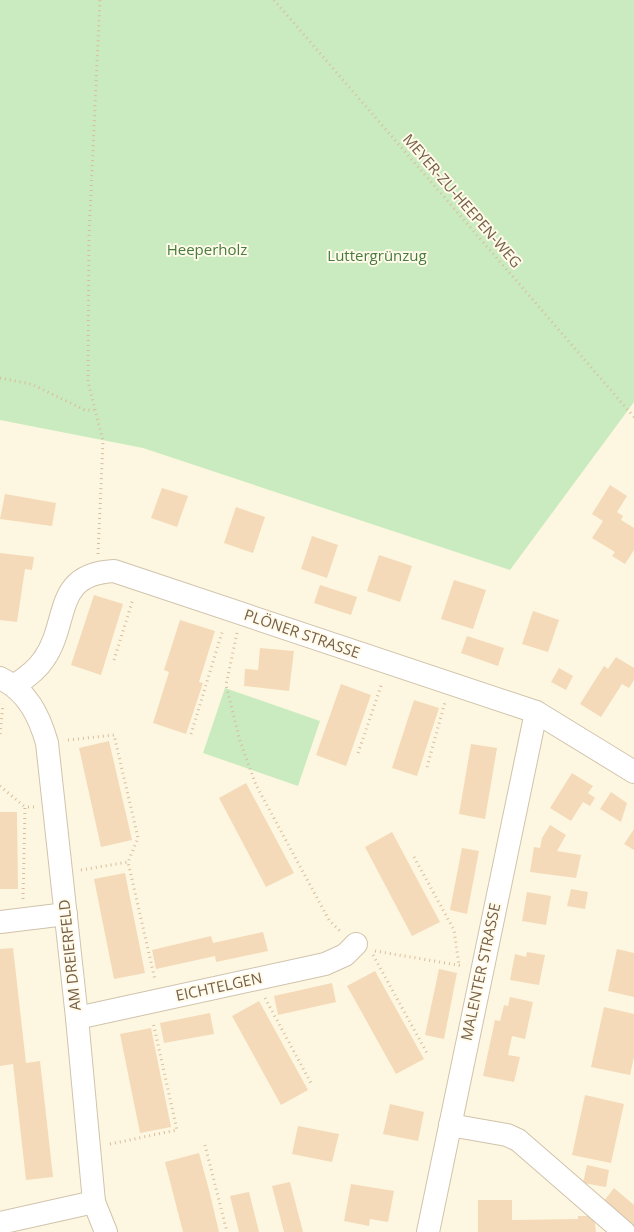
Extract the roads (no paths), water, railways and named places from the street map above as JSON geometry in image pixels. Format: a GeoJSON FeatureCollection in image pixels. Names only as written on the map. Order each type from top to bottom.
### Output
{"type":"FeatureCollection","features":[{"type":"Feature","properties":{"kind":"street","name":"PLÖNER STRASSE"},"geometry":{"type":"LineString","coordinates":[[8,682],[31,674],[44,659],[52,643],[68,596],[84,576],[97,572],[114,572],[140,579],[536,712],[634,772]]}},
{"type":"Feature","properties":{"kind":"street","name":"AM DREIERFELD"},"geometry":{"type":"LineString","coordinates":[[8,682],[31,704],[41,724],[47,743],[77,1018],[94,1202],[106,1232]]}},
{"type":"Feature","properties":{"kind":"street","name":"MALENTER STRASSE"},"geometry":{"type":"LineString","coordinates":[[428,1232],[536,712]]}},
{"type":"Feature","properties":{"kind":"street"},"geometry":{"type":"LineString","coordinates":[[0,922],[66,914]]}},
{"type":"Feature","properties":{"kind":"street","name":"EICHTELGEN"},"geometry":{"type":"LineString","coordinates":[[77,1018],[325,964],[345,955],[356,944]]}},
{"type":"Feature","properties":{"kind":"street"},"geometry":{"type":"LineString","coordinates":[[450,1125],[507,1135],[518,1140],[624,1232]]}},
{"type":"Feature","properties":{"kind":"street"},"geometry":{"type":"LineString","coordinates":[[0,1223],[94,1202]]}},
{"type":"Feature","properties":{"kind":"park label","name":"Heeperholz"},"geometry":{"type":"Point","coordinates":[207,250]}},
{"type":"Feature","properties":{"kind":"park label","name":"Luttergrünzug"},"geometry":{"type":"Point","coordinates":[377,256]}}]}
